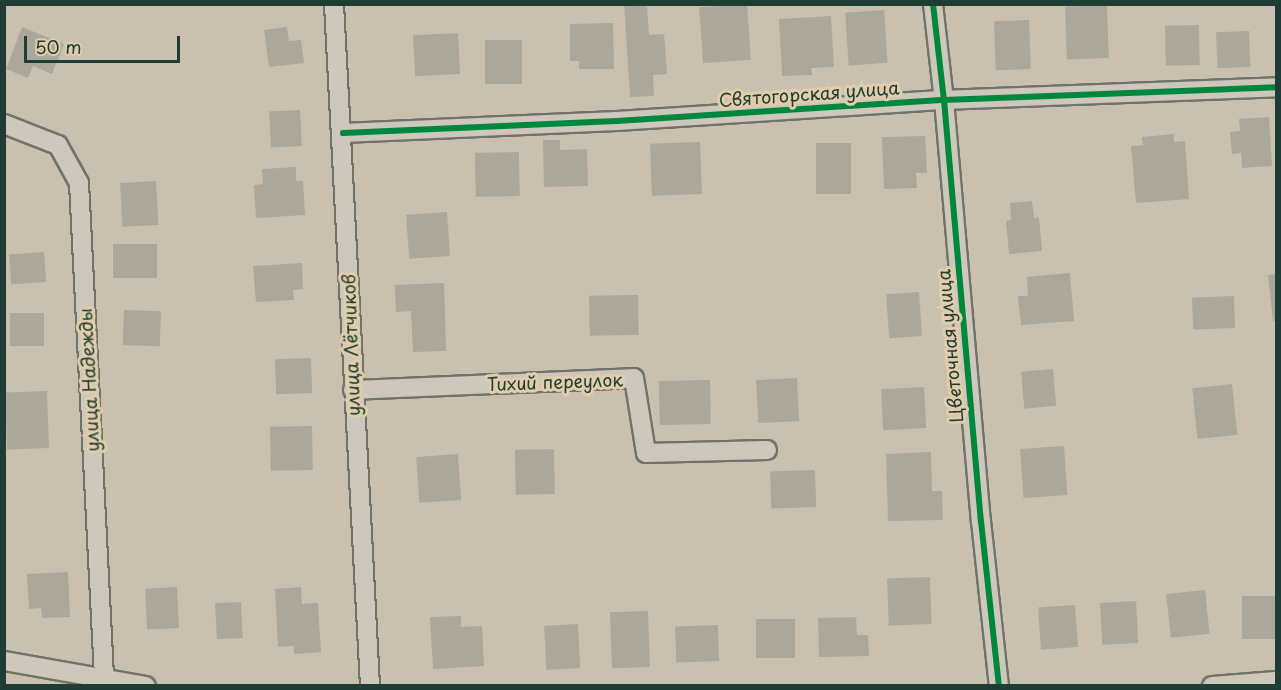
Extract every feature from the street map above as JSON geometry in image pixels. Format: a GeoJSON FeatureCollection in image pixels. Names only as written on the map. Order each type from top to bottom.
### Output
{"type":"FeatureCollection","features":[{"type":"Feature","properties":{"kind":"street","name":"улица Лётчиков"},"geometry":{"type":"LineString","coordinates":[[334,4],[343,133],[352,390],[370,686]]}},
{"type":"Feature","properties":{"kind":"street","name":"Цветочная улица"},"geometry":{"type":"LineString","coordinates":[[933,4],[944,100],[981,521],[999,686]]}},
{"type":"Feature","properties":{"kind":"street","name":"Святогорская улица"},"geometry":{"type":"LineString","coordinates":[[343,133],[617,121],[944,100],[1276,87]]}},
{"type":"Feature","properties":{"kind":"street","name":"улица Надежды"},"geometry":{"type":"LineString","coordinates":[[4,124],[58,145],[79,183],[104,678]]}},
{"type":"Feature","properties":{"kind":"street","name":"Тихий переулок"},"geometry":{"type":"LineString","coordinates":[[352,390],[634,378],[646,453],[767,450]]}},
{"type":"Feature","properties":{"kind":"street"},"geometry":{"type":"LineString","coordinates":[[4,661],[146,686]]}},
{"type":"Feature","properties":{"kind":"street"},"geometry":{"type":"LineString","coordinates":[[1212,686],[1276,681]]}},
{"type":"Feature","properties":{"kind":"building"},"geometry":{"type":"Polygon","coordinates":[[[624,4],[647,4],[649,35],[664,34],[667,74],[653,75],[654,96],[630,97],[624,4]]]}},
{"type":"Feature","properties":{"kind":"building"},"geometry":{"type":"Polygon","coordinates":[[[747,4],[751,60],[703,63],[699,7],[747,4]]]}},
{"type":"Feature","properties":{"kind":"building"},"geometry":{"type":"Polygon","coordinates":[[[1107,5],[1109,58],[1067,59],[1065,6],[1107,5]]]}},
{"type":"Feature","properties":{"kind":"building"},"geometry":{"type":"Polygon","coordinates":[[[884,10],[888,63],[849,66],[845,13],[884,10]]]}},
{"type":"Feature","properties":{"kind":"building"},"geometry":{"type":"Polygon","coordinates":[[[831,16],[834,67],[811,68],[812,75],[782,76],[779,19],[831,16]]]}},
{"type":"Feature","properties":{"kind":"building"},"geometry":{"type":"Polygon","coordinates":[[[1029,20],[1031,69],[996,70],[994,21],[1029,20]]]}},
{"type":"Feature","properties":{"kind":"building"},"geometry":{"type":"Polygon","coordinates":[[[613,23],[614,69],[579,69],[579,61],[570,61],[570,24],[613,23]]]}},
{"type":"Feature","properties":{"kind":"building"},"geometry":{"type":"Polygon","coordinates":[[[1199,25],[1200,65],[1166,66],[1165,26],[1199,25]]]}},
{"type":"Feature","properties":{"kind":"building"},"geometry":{"type":"Polygon","coordinates":[[[22,27],[64,44],[52,74],[33,66],[28,78],[6,69],[22,27]]]}},
{"type":"Feature","properties":{"kind":"building"},"geometry":{"type":"Polygon","coordinates":[[[287,27],[289,41],[301,40],[304,63],[269,67],[264,30],[287,27]]]}},
{"type":"Feature","properties":{"kind":"building"},"geometry":{"type":"Polygon","coordinates":[[[1249,31],[1250,67],[1217,68],[1216,32],[1249,31]]]}},
{"type":"Feature","properties":{"kind":"building"},"geometry":{"type":"Polygon","coordinates":[[[458,33],[460,74],[415,76],[413,35],[458,33]]]}},
{"type":"Feature","properties":{"kind":"building"},"geometry":{"type":"Polygon","coordinates":[[[485,40],[522,40],[522,84],[485,84],[485,40]]]}},
{"type":"Feature","properties":{"kind":"building"},"geometry":{"type":"Polygon","coordinates":[[[300,110],[302,146],[271,148],[269,112],[300,110]]]}},
{"type":"Feature","properties":{"kind":"building"},"geometry":{"type":"Polygon","coordinates":[[[1269,117],[1272,166],[1242,168],[1241,153],[1232,154],[1230,132],[1240,131],[1239,119],[1269,117]]]}},
{"type":"Feature","properties":{"kind":"building"},"geometry":{"type":"Polygon","coordinates":[[[1174,134],[1174,142],[1185,141],[1189,199],[1136,203],[1131,146],[1143,145],[1142,137],[1174,134]]]}},
{"type":"Feature","properties":{"kind":"building"},"geometry":{"type":"Polygon","coordinates":[[[925,136],[927,173],[916,173],[917,188],[884,189],[882,137],[925,136]]]}},
{"type":"Feature","properties":{"kind":"building"},"geometry":{"type":"Polygon","coordinates":[[[543,140],[560,140],[560,150],[587,149],[588,186],[544,187],[543,140]]]}},
{"type":"Feature","properties":{"kind":"building"},"geometry":{"type":"Polygon","coordinates":[[[700,142],[702,194],[652,196],[650,144],[700,142]]]}},
{"type":"Feature","properties":{"kind":"building"},"geometry":{"type":"Polygon","coordinates":[[[816,143],[851,143],[851,194],[816,194],[816,143]]]}},
{"type":"Feature","properties":{"kind":"building"},"geometry":{"type":"Polygon","coordinates":[[[519,152],[520,196],[476,197],[475,153],[519,152]]]}},
{"type":"Feature","properties":{"kind":"building"},"geometry":{"type":"Polygon","coordinates":[[[296,167],[296,181],[303,181],[305,215],[256,218],[254,185],[263,184],[262,169],[296,167]]]}},
{"type":"Feature","properties":{"kind":"building"},"geometry":{"type":"Polygon","coordinates":[[[156,181],[158,225],[122,227],[120,183],[156,181]]]}},
{"type":"Feature","properties":{"kind":"building"},"geometry":{"type":"Polygon","coordinates":[[[1032,201],[1034,218],[1039,217],[1042,251],[1009,254],[1006,221],[1011,220],[1010,203],[1032,201]]]}},
{"type":"Feature","properties":{"kind":"building"},"geometry":{"type":"Polygon","coordinates":[[[447,212],[450,256],[409,259],[406,215],[447,212]]]}},
{"type":"Feature","properties":{"kind":"building"},"geometry":{"type":"Polygon","coordinates":[[[113,244],[157,244],[157,278],[113,278],[113,244]]]}},
{"type":"Feature","properties":{"kind":"building"},"geometry":{"type":"Polygon","coordinates":[[[44,252],[46,282],[11,284],[9,254],[44,252]]]}},
{"type":"Feature","properties":{"kind":"building"},"geometry":{"type":"Polygon","coordinates":[[[302,263],[303,289],[293,290],[294,300],[256,302],[253,266],[302,263]]]}},
{"type":"Feature","properties":{"kind":"building"},"geometry":{"type":"Polygon","coordinates":[[[1070,273],[1074,321],[1021,325],[1018,296],[1028,296],[1027,277],[1070,273]]]}},
{"type":"Feature","properties":{"kind":"building"},"geometry":{"type":"Polygon","coordinates":[[[1276,274],[1276,321],[1273,321],[1268,275],[1276,274]]]}},
{"type":"Feature","properties":{"kind":"building"},"geometry":{"type":"Polygon","coordinates":[[[444,283],[446,351],[413,352],[411,311],[396,312],[395,285],[444,283]]]}},
{"type":"Feature","properties":{"kind":"building"},"geometry":{"type":"Polygon","coordinates":[[[919,292],[922,336],[889,338],[886,294],[919,292]]]}},
{"type":"Feature","properties":{"kind":"building"},"geometry":{"type":"Polygon","coordinates":[[[638,295],[639,335],[590,336],[589,296],[638,295]]]}},
{"type":"Feature","properties":{"kind":"building"},"geometry":{"type":"Polygon","coordinates":[[[1234,296],[1235,328],[1193,329],[1192,297],[1234,296]]]}},
{"type":"Feature","properties":{"kind":"building"},"geometry":{"type":"Polygon","coordinates":[[[124,310],[161,311],[160,346],[123,345],[124,310]]]}},
{"type":"Feature","properties":{"kind":"building"},"geometry":{"type":"Polygon","coordinates":[[[10,313],[44,313],[44,346],[10,346],[10,313]]]}},
{"type":"Feature","properties":{"kind":"building"},"geometry":{"type":"Polygon","coordinates":[[[311,358],[312,393],[276,394],[275,359],[311,358]]]}},
{"type":"Feature","properties":{"kind":"building"},"geometry":{"type":"Polygon","coordinates":[[[1053,369],[1056,406],[1024,409],[1021,372],[1053,369]]]}},
{"type":"Feature","properties":{"kind":"building"},"geometry":{"type":"Polygon","coordinates":[[[797,378],[799,421],[758,423],[756,380],[797,378]]]}},
{"type":"Feature","properties":{"kind":"building"},"geometry":{"type":"Polygon","coordinates":[[[710,380],[711,424],[660,425],[659,381],[710,380]]]}},
{"type":"Feature","properties":{"kind":"building"},"geometry":{"type":"Polygon","coordinates":[[[1232,384],[1237,435],[1198,439],[1192,388],[1232,384]]]}},
{"type":"Feature","properties":{"kind":"building"},"geometry":{"type":"Polygon","coordinates":[[[924,387],[926,428],[883,430],[881,389],[924,387]]]}},
{"type":"Feature","properties":{"kind":"building"},"geometry":{"type":"Polygon","coordinates":[[[47,391],[49,448],[7,449],[5,392],[47,391]]]}},
{"type":"Feature","properties":{"kind":"building"},"geometry":{"type":"Polygon","coordinates":[[[312,426],[313,470],[271,471],[270,427],[312,426]]]}},
{"type":"Feature","properties":{"kind":"building"},"geometry":{"type":"Polygon","coordinates":[[[1064,446],[1067,495],[1024,498],[1020,449],[1064,446]]]}},
{"type":"Feature","properties":{"kind":"building"},"geometry":{"type":"Polygon","coordinates":[[[554,449],[555,494],[516,495],[515,450],[554,449]]]}},
{"type":"Feature","properties":{"kind":"building"},"geometry":{"type":"Polygon","coordinates":[[[931,452],[932,491],[942,491],[943,520],[888,521],[886,454],[931,452]]]}},
{"type":"Feature","properties":{"kind":"building"},"geometry":{"type":"Polygon","coordinates":[[[458,454],[461,500],[419,503],[416,457],[458,454]]]}},
{"type":"Feature","properties":{"kind":"building"},"geometry":{"type":"Polygon","coordinates":[[[815,470],[816,507],[771,509],[770,472],[815,470]]]}},
{"type":"Feature","properties":{"kind":"building"},"geometry":{"type":"Polygon","coordinates":[[[68,572],[70,617],[42,618],[41,608],[29,609],[27,574],[68,572]]]}},
{"type":"Feature","properties":{"kind":"building"},"geometry":{"type":"Polygon","coordinates":[[[930,577],[932,624],[889,625],[887,579],[930,577]]]}},
{"type":"Feature","properties":{"kind":"building"},"geometry":{"type":"Polygon","coordinates":[[[177,587],[179,628],[147,630],[145,589],[177,587]]]}},
{"type":"Feature","properties":{"kind":"building"},"geometry":{"type":"Polygon","coordinates":[[[301,587],[302,604],[318,603],[321,652],[294,654],[294,646],[278,647],[275,589],[301,587]]]}},
{"type":"Feature","properties":{"kind":"building"},"geometry":{"type":"Polygon","coordinates":[[[1205,590],[1210,634],[1171,638],[1166,594],[1205,590]]]}},
{"type":"Feature","properties":{"kind":"building"},"geometry":{"type":"Polygon","coordinates":[[[1242,596],[1276,596],[1276,639],[1242,639],[1242,596]]]}},
{"type":"Feature","properties":{"kind":"building"},"geometry":{"type":"Polygon","coordinates":[[[1136,601],[1138,643],[1102,645],[1100,603],[1136,601]]]}},
{"type":"Feature","properties":{"kind":"building"},"geometry":{"type":"Polygon","coordinates":[[[241,602],[243,638],[217,639],[215,603],[241,602]]]}},
{"type":"Feature","properties":{"kind":"building"},"geometry":{"type":"Polygon","coordinates":[[[1075,605],[1078,647],[1041,649],[1038,608],[1075,605]]]}},
{"type":"Feature","properties":{"kind":"building"},"geometry":{"type":"Polygon","coordinates":[[[648,611],[650,667],[612,668],[610,612],[648,611]]]}},
{"type":"Feature","properties":{"kind":"building"},"geometry":{"type":"Polygon","coordinates":[[[461,616],[461,627],[482,626],[484,666],[433,669],[430,617],[461,616]]]}},
{"type":"Feature","properties":{"kind":"building"},"geometry":{"type":"Polygon","coordinates":[[[856,617],[857,635],[868,635],[869,656],[819,657],[818,618],[856,617]]]}},
{"type":"Feature","properties":{"kind":"building"},"geometry":{"type":"Polygon","coordinates":[[[756,619],[795,619],[795,658],[756,658],[756,619]]]}},
{"type":"Feature","properties":{"kind":"building"},"geometry":{"type":"Polygon","coordinates":[[[578,624],[580,668],[546,670],[544,626],[578,624]]]}},
{"type":"Feature","properties":{"kind":"building"},"geometry":{"type":"Polygon","coordinates":[[[718,625],[719,661],[676,662],[675,627],[718,625]]]}},
{"type":"Feature","properties":{"kind":"cycle path"},"geometry":{"type":"LineString","coordinates":[[933,4],[944,100],[981,521],[999,686]]}},
{"type":"Feature","properties":{"kind":"cycle path"},"geometry":{"type":"LineString","coordinates":[[343,133],[617,121],[944,100],[1276,87]]}}]}
